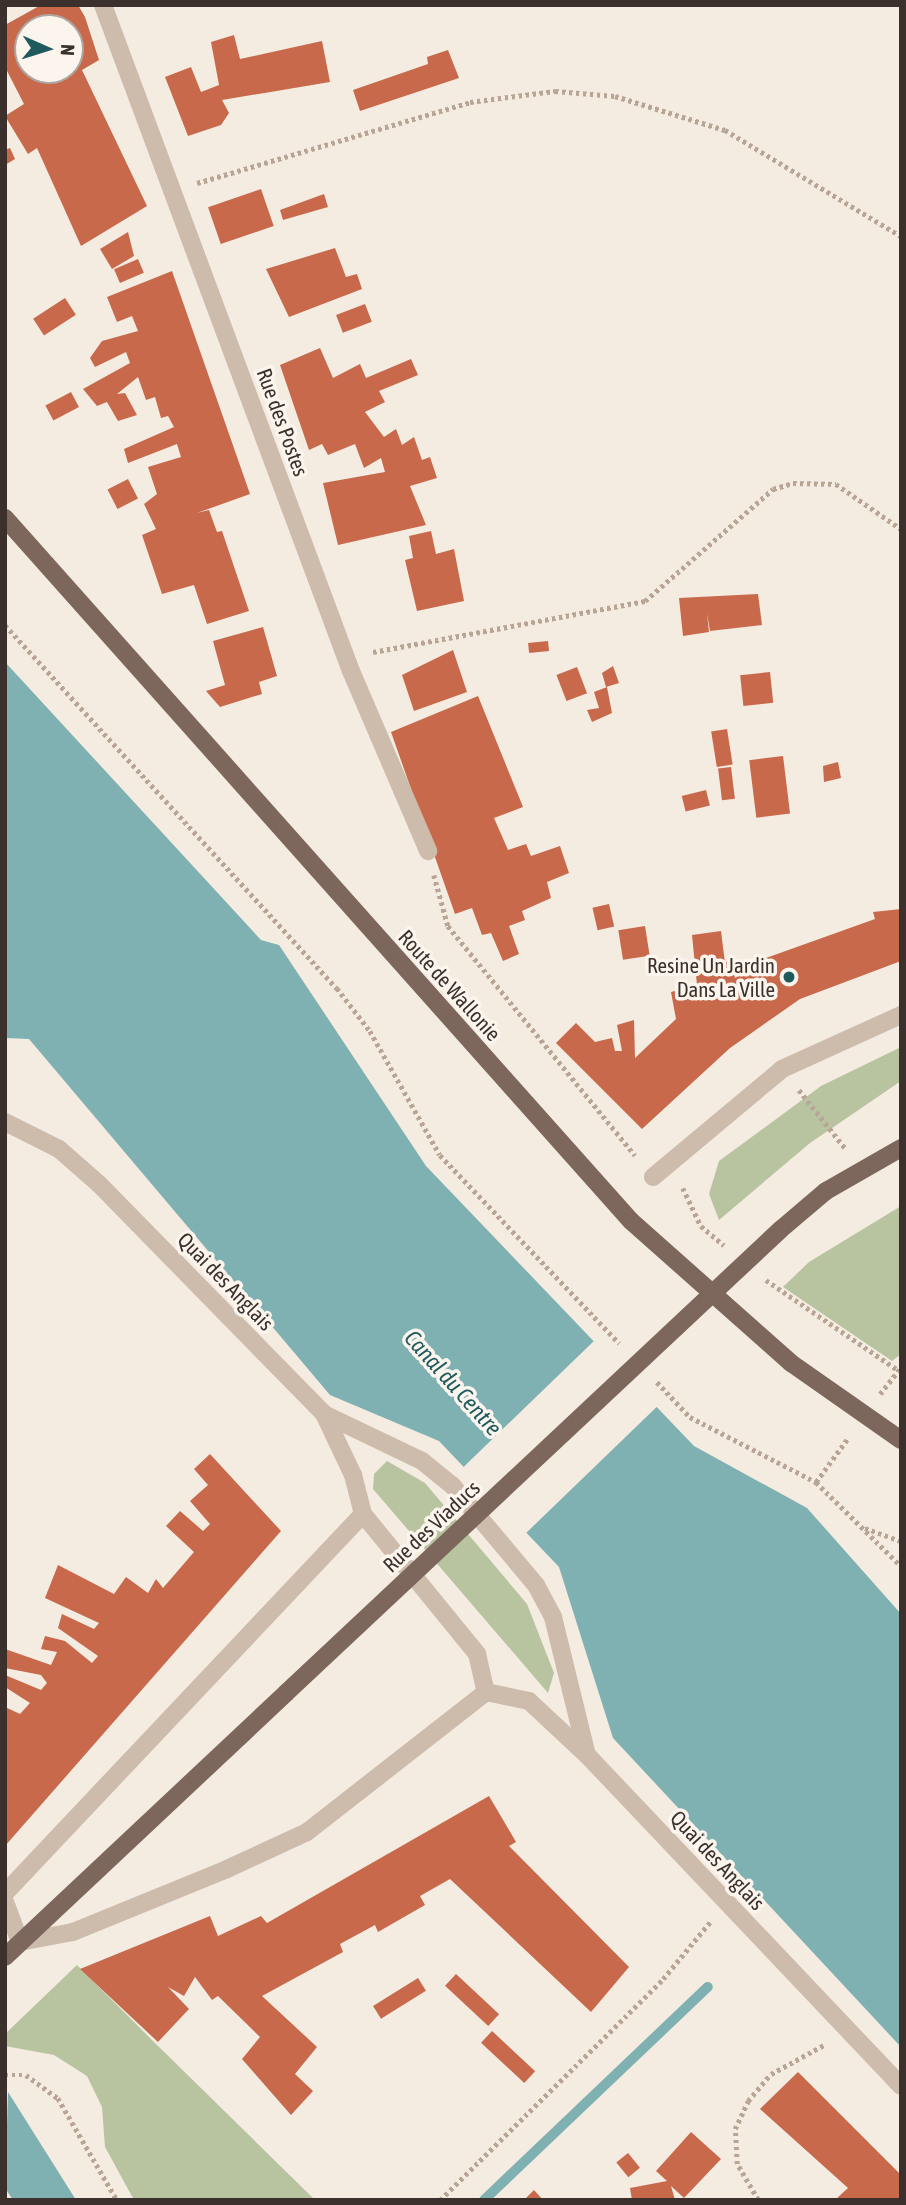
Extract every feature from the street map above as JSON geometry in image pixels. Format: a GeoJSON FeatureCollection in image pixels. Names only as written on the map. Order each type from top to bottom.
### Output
{"type":"FeatureCollection","features":[{"type":"Feature","properties":{"kind":"main road","name":"Route de Wallonie"},"geometry":{"type":"LineString","coordinates":[[5,518],[631,1221],[781,1354],[901,1440]]}},
{"type":"Feature","properties":{"kind":"main road","name":"Rue des Viaducs"},"geometry":{"type":"LineString","coordinates":[[5,1956],[780,1230],[862,1169],[901,1148]]}},
{"type":"Feature","properties":{"kind":"street","name":"Rue des Postes"},"geometry":{"type":"LineString","coordinates":[[103,5],[346,657],[428,851]]}},
{"type":"Feature","properties":{"kind":"street"},"geometry":{"type":"LineString","coordinates":[[653,1177],[782,1069],[901,1015]]}},
{"type":"Feature","properties":{"kind":"street","name":"Quai des Anglais"},"geometry":{"type":"LineString","coordinates":[[5,1122],[59,1149],[99,1184],[324,1414],[353,1475],[363,1514]]}},
{"type":"Feature","properties":{"kind":"street"},"geometry":{"type":"LineString","coordinates":[[324,1414],[422,1461],[452,1485],[536,1585],[554,1617],[587,1755]]}},
{"type":"Feature","properties":{"kind":"street"},"geometry":{"type":"LineString","coordinates":[[5,1893],[363,1514],[477,1654],[486,1692],[307,1832],[73,1932],[20,1942],[5,1902]]}},
{"type":"Feature","properties":{"kind":"street","name":"Quai des Anglais"},"geometry":{"type":"LineString","coordinates":[[486,1692],[529,1701],[587,1755],[901,2086]]}},
{"type":"Feature","properties":{"kind":"path"},"geometry":{"type":"LineString","coordinates":[[172,190],[470,102],[555,91],[615,96],[725,130],[901,236]]}},
{"type":"Feature","properties":{"kind":"path"},"geometry":{"type":"LineString","coordinates":[[346,657],[645,601],[773,489],[793,483],[836,484],[901,529]]}},
{"type":"Feature","properties":{"kind":"path"},"geometry":{"type":"LineString","coordinates":[[5,625],[337,988],[370,1031],[440,1155],[623,1346]]}},
{"type":"Feature","properties":{"kind":"path"},"geometry":{"type":"LineString","coordinates":[[428,851],[448,926],[653,1177]]}},
{"type":"Feature","properties":{"kind":"path"},"geometry":{"type":"LineString","coordinates":[[782,1069],[862,1169]]}},
{"type":"Feature","properties":{"kind":"path"},"geometry":{"type":"LineString","coordinates":[[652,1377],[690,1417],[816,1482],[901,1566]]}},
{"type":"Feature","properties":{"kind":"path"},"geometry":{"type":"LineString","coordinates":[[816,1482],[864,1415]]}},
{"type":"Feature","properties":{"kind":"path"},"geometry":{"type":"LineString","coordinates":[[864,1528],[901,1541]]}},
{"type":"Feature","properties":{"kind":"path"},"geometry":{"type":"LineString","coordinates":[[440,2200],[663,1979],[727,1902]]}},
{"type":"Feature","properties":{"kind":"path"},"geometry":{"type":"LineString","coordinates":[[758,2200],[737,2164],[736,2129],[748,2101],[771,2074],[849,2031]]}},
{"type":"Feature","properties":{"kind":"path"},"geometry":{"type":"LineString","coordinates":[[5,2075],[26,2075],[58,2098],[117,2200]]}},
{"type":"Feature","properties":{"kind":"green space"},"geometry":{"type":"Polygon","coordinates":[[[901,1047],[901,1081],[810,1143],[719,1220],[709,1194],[719,1161],[821,1086],[901,1047]]]}},
{"type":"Feature","properties":{"kind":"green space"},"geometry":{"type":"Polygon","coordinates":[[[901,1206],[901,1354],[892,1361],[783,1287],[809,1262],[901,1206]]]}},
{"type":"Feature","properties":{"kind":"green space"},"geometry":{"type":"Polygon","coordinates":[[[387,1461],[425,1483],[527,1604],[554,1673],[548,1693],[373,1489],[374,1474],[387,1461]]]}},
{"type":"Feature","properties":{"kind":"green space"},"geometry":{"type":"Polygon","coordinates":[[[77,1965],[315,2200],[134,2200],[105,2147],[102,2107],[87,2076],[54,2055],[5,2046],[5,2034],[77,1965]]]}},
{"type":"Feature","properties":{"kind":"water","name":"Canal du Centre"},"geometry":{"type":"Polygon","coordinates":[[[5,662],[261,940],[279,945],[426,1166],[694,1446],[807,1508],[901,1614],[901,2047],[613,1738],[559,1567],[439,1441],[330,1395],[29,1039],[5,1038],[5,662]]]}},
{"type":"Feature","properties":{"kind":"water"},"geometry":{"type":"Polygon","coordinates":[[[8,2092],[76,2200],[13,2200],[5,2188],[8,2092]]]}},
{"type":"Feature","properties":{"kind":"pier"},"geometry":{"type":"Polygon","coordinates":[[[596,1339],[659,1404],[525,1534],[461,1469],[596,1339]]]}},
{"type":"Feature","properties":{"kind":"building"},"geometry":{"type":"Polygon","coordinates":[[[41,5],[78,5],[83,14],[25,14],[41,5]]]}},
{"type":"Feature","properties":{"kind":"building"},"geometry":{"type":"Polygon","coordinates":[[[84,15],[85,17],[99,60],[84,69],[84,15]]]}},
{"type":"Feature","properties":{"kind":"building"},"geometry":{"type":"Polygon","coordinates":[[[14,20],[14,84],[84,84],[84,74],[147,206],[81,246],[37,148],[28,154],[5,116],[24,104],[5,67],[5,25],[14,20]]]}},
{"type":"Feature","properties":{"kind":"building"},"geometry":{"type":"Polygon","coordinates":[[[234,35],[240,59],[322,41],[330,82],[222,100],[229,113],[221,125],[188,136],[165,77],[191,67],[201,92],[219,85],[211,42],[234,35]]]}},
{"type":"Feature","properties":{"kind":"building"},"geometry":{"type":"Polygon","coordinates":[[[448,50],[459,78],[360,111],[353,90],[428,64],[427,57],[448,50]]]}},
{"type":"Feature","properties":{"kind":"building"},"geometry":{"type":"Polygon","coordinates":[[[10,148],[15,159],[5,165],[5,150],[10,148]]]}},
{"type":"Feature","properties":{"kind":"building"},"geometry":{"type":"Polygon","coordinates":[[[261,189],[274,226],[221,244],[208,207],[261,189]]]}},
{"type":"Feature","properties":{"kind":"building"},"geometry":{"type":"Polygon","coordinates":[[[324,194],[328,207],[283,220],[280,210],[324,194]]]}},
{"type":"Feature","properties":{"kind":"building"},"geometry":{"type":"Polygon","coordinates":[[[128,232],[134,256],[112,269],[100,249],[128,232]]]}},
{"type":"Feature","properties":{"kind":"building"},"geometry":{"type":"Polygon","coordinates":[[[335,248],[346,277],[357,274],[362,289],[289,317],[266,269],[335,248]]]}},
{"type":"Feature","properties":{"kind":"building"},"geometry":{"type":"Polygon","coordinates":[[[138,259],[144,273],[120,283],[114,269],[138,259]]]}},
{"type":"Feature","properties":{"kind":"building"},"geometry":{"type":"Polygon","coordinates":[[[172,271],[250,494],[197,513],[209,510],[217,532],[222,531],[249,611],[207,624],[194,585],[162,594],[142,535],[156,529],[144,504],[157,494],[148,467],[181,457],[177,444],[128,463],[124,449],[174,427],[168,416],[161,418],[155,397],[146,400],[138,377],[117,394],[125,393],[137,415],[118,421],[107,402],[97,406],[83,389],[130,363],[126,352],[95,367],[90,358],[102,341],[138,331],[132,316],[117,322],[107,297],[172,271]]]}},
{"type":"Feature","properties":{"kind":"building"},"geometry":{"type":"Polygon","coordinates":[[[65,298],[76,315],[44,335],[33,319],[65,298]]]}},
{"type":"Feature","properties":{"kind":"building"},"geometry":{"type":"Polygon","coordinates":[[[365,304],[372,322],[343,333],[336,315],[365,304]]]}},
{"type":"Feature","properties":{"kind":"building"},"geometry":{"type":"Polygon","coordinates":[[[320,348],[333,378],[360,364],[366,378],[411,359],[418,375],[379,391],[385,402],[365,412],[384,437],[396,429],[402,445],[414,437],[422,460],[430,457],[437,478],[410,486],[426,525],[338,545],[323,483],[385,472],[381,458],[364,468],[355,444],[328,455],[322,444],[309,450],[280,365],[320,348]]]}},
{"type":"Feature","properties":{"kind":"building"},"geometry":{"type":"Polygon","coordinates":[[[71,392],[79,407],[53,421],[45,406],[71,392]]]}},
{"type":"Feature","properties":{"kind":"building"},"geometry":{"type":"Polygon","coordinates":[[[128,479],[138,499],[117,509],[108,489],[128,479]]]}},
{"type":"Feature","properties":{"kind":"building"},"geometry":{"type":"Polygon","coordinates":[[[431,531],[436,554],[454,549],[464,601],[417,611],[405,560],[413,558],[409,536],[431,531]]]}},
{"type":"Feature","properties":{"kind":"building"},"geometry":{"type":"Polygon","coordinates":[[[758,594],[762,625],[710,631],[707,613],[709,632],[683,636],[679,598],[758,594]]]}},
{"type":"Feature","properties":{"kind":"building"},"geometry":{"type":"Polygon","coordinates":[[[263,627],[277,676],[259,682],[262,694],[220,707],[206,691],[225,685],[213,641],[263,627]]]}},
{"type":"Feature","properties":{"kind":"building"},"geometry":{"type":"Polygon","coordinates":[[[548,641],[549,651],[529,653],[528,643],[548,641]]]}},
{"type":"Feature","properties":{"kind":"building"},"geometry":{"type":"Polygon","coordinates":[[[453,650],[467,692],[414,711],[402,675],[453,650]]]}},
{"type":"Feature","properties":{"kind":"building"},"geometry":{"type":"Polygon","coordinates":[[[613,666],[619,683],[606,687],[602,673],[613,666]]]}},
{"type":"Feature","properties":{"kind":"building"},"geometry":{"type":"Polygon","coordinates":[[[577,667],[587,693],[566,701],[556,675],[577,667]]]}},
{"type":"Feature","properties":{"kind":"building"},"geometry":{"type":"Polygon","coordinates":[[[770,672],[773,703],[743,706],[740,675],[770,672]]]}},
{"type":"Feature","properties":{"kind":"building"},"geometry":{"type":"Polygon","coordinates":[[[607,687],[612,713],[592,722],[587,710],[599,708],[594,692],[607,687]]]}},
{"type":"Feature","properties":{"kind":"building"},"geometry":{"type":"Polygon","coordinates":[[[478,696],[523,807],[494,818],[508,850],[526,844],[531,856],[560,846],[569,873],[547,882],[551,898],[522,911],[525,920],[509,926],[519,954],[503,961],[491,933],[482,935],[472,908],[455,914],[391,732],[478,696]]]}},
{"type":"Feature","properties":{"kind":"building"},"geometry":{"type":"Polygon","coordinates":[[[727,729],[733,765],[717,767],[711,732],[727,729]]]}},
{"type":"Feature","properties":{"kind":"building"},"geometry":{"type":"Polygon","coordinates":[[[783,756],[790,814],[756,818],[749,760],[783,756]]]}},
{"type":"Feature","properties":{"kind":"building"},"geometry":{"type":"Polygon","coordinates":[[[838,762],[841,778],[824,782],[823,766],[838,762]]]}},
{"type":"Feature","properties":{"kind":"building"},"geometry":{"type":"Polygon","coordinates":[[[731,767],[735,799],[722,800],[718,769],[731,767]]]}},
{"type":"Feature","properties":{"kind":"building"},"geometry":{"type":"Polygon","coordinates":[[[706,790],[710,806],[686,812],[682,796],[706,790]]]}},
{"type":"Feature","properties":{"kind":"building"},"geometry":{"type":"Polygon","coordinates":[[[609,904],[614,926],[598,930],[592,908],[609,904]]]}},
{"type":"Feature","properties":{"kind":"building"},"geometry":{"type":"Polygon","coordinates":[[[901,909],[901,961],[800,999],[730,1048],[642,1129],[556,1043],[576,1023],[595,1042],[612,1038],[615,1051],[622,1051],[617,1025],[634,1020],[635,1058],[676,1019],[671,992],[697,985],[692,935],[721,931],[725,963],[732,958],[735,978],[766,958],[875,919],[873,912],[901,909]]]}},
{"type":"Feature","properties":{"kind":"building"},"geometry":{"type":"Polygon","coordinates":[[[645,926],[650,956],[623,960],[618,930],[645,926]]]}},
{"type":"Feature","properties":{"kind":"building"},"geometry":{"type":"Polygon","coordinates":[[[210,1454],[281,1531],[5,1846],[5,1707],[20,1714],[30,1703],[5,1687],[5,1675],[41,1690],[47,1683],[41,1675],[5,1668],[5,1649],[51,1665],[57,1652],[41,1649],[45,1636],[65,1641],[92,1663],[98,1656],[58,1628],[62,1614],[94,1629],[99,1623],[45,1598],[58,1565],[114,1594],[126,1577],[148,1593],[156,1579],[163,1588],[194,1552],[166,1526],[180,1511],[203,1531],[210,1524],[190,1501],[208,1485],[194,1469],[210,1454]]]}},
{"type":"Feature","properties":{"kind":"building"},"geometry":{"type":"Polygon","coordinates":[[[489,1796],[516,1842],[509,1846],[629,1967],[591,2012],[450,1879],[420,1896],[425,1905],[378,1932],[375,1925],[340,1944],[343,1952],[262,1996],[317,2047],[295,2074],[313,2091],[291,2115],[242,2059],[260,2037],[218,1996],[212,2000],[195,1977],[184,1996],[168,1987],[189,2009],[158,2042],[80,1969],[210,1916],[218,1936],[261,1916],[267,1923],[489,1796]]]}},
{"type":"Feature","properties":{"kind":"building"},"geometry":{"type":"Polygon","coordinates":[[[456,1974],[499,2014],[488,2026],[445,1986],[456,1974]]]}},
{"type":"Feature","properties":{"kind":"building"},"geometry":{"type":"Polygon","coordinates":[[[418,1978],[426,1991],[381,2019],[373,2006],[418,1978]]]}},
{"type":"Feature","properties":{"kind":"building"},"geometry":{"type":"Polygon","coordinates":[[[492,2031],[535,2071],[524,2083],[481,2043],[492,2031]]]}},
{"type":"Feature","properties":{"kind":"building"},"geometry":{"type":"Polygon","coordinates":[[[798,2072],[901,2175],[901,2200],[835,2200],[848,2188],[760,2109],[798,2072]]]}},
{"type":"Feature","properties":{"kind":"building"},"geometry":{"type":"Polygon","coordinates":[[[691,2132],[721,2159],[684,2198],[671,2186],[675,2200],[632,2200],[630,2188],[667,2181],[656,2171],[691,2132]]]}},
{"type":"Feature","properties":{"kind":"building"},"geometry":{"type":"Polygon","coordinates":[[[628,2153],[640,2168],[628,2177],[616,2162],[628,2153]]]}},
{"type":"Feature","properties":{"kind":"building"},"geometry":{"type":"Polygon","coordinates":[[[534,2190],[543,2200],[524,2200],[534,2190]]]}},
{"type":"Feature","properties":{"kind":"waterway"},"geometry":{"type":"LineString","coordinates":[[484,2200],[708,1987]]}},
{"type":"Feature","properties":{"kind":"place","name":"Resine Un Jardin Dans La Ville"},"geometry":{"type":"Point","coordinates":[789,977]}}]}
